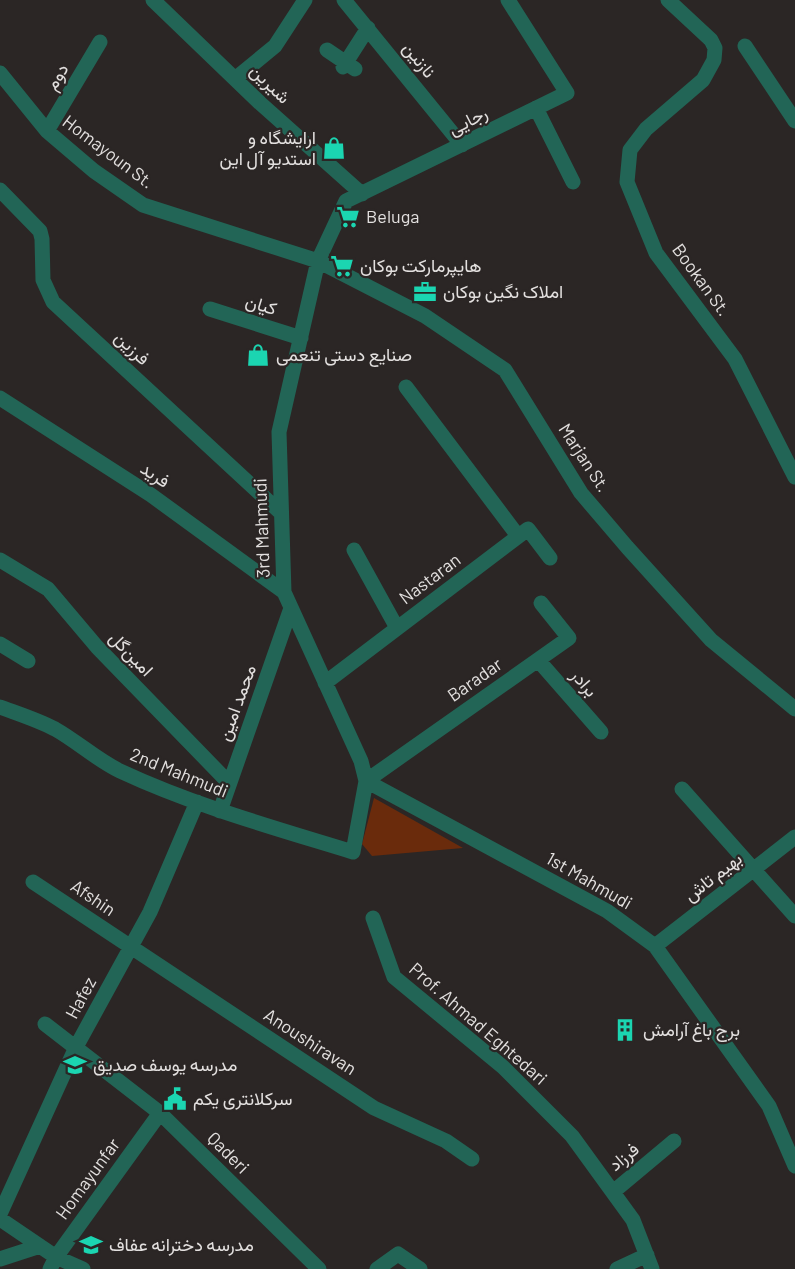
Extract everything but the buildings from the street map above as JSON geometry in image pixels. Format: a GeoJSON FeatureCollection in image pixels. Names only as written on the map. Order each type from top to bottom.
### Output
{"type":"FeatureCollection","features":[{"type":"Feature","properties":{"kind":"street","name":"شیرین"},"geometry":{"type":"LineString","coordinates":[[153,0],[260,103],[362,194]]}},
{"type":"Feature","properties":{"kind":"street"},"geometry":{"type":"LineString","coordinates":[[236,78],[275,46],[305,0]]}},
{"type":"Feature","properties":{"kind":"street","name":"نازنین"},"geometry":{"type":"LineString","coordinates":[[344,0],[462,146]]}},
{"type":"Feature","properties":{"kind":"street","name":"رجایی"},"geometry":{"type":"LineString","coordinates":[[318,261],[346,201],[567,93],[508,0]]}},
{"type":"Feature","properties":{"kind":"street","name":"Bookan St."},"geometry":{"type":"LineString","coordinates":[[668,0],[711,40],[715,48],[714,60],[703,80],[646,129],[630,150],[627,182],[656,253],[735,359],[795,477]]}},
{"type":"Feature","properties":{"kind":"street"},"geometry":{"type":"LineString","coordinates":[[327,50],[348,66],[368,28]]}},
{"type":"Feature","properties":{"kind":"street","name":"دوم"},"geometry":{"type":"LineString","coordinates":[[47,131],[100,42]]}},
{"type":"Feature","properties":{"kind":"street"},"geometry":{"type":"LineString","coordinates":[[745,46],[795,121]]}},
{"type":"Feature","properties":{"kind":"street","name":"Homayoun St."},"geometry":{"type":"LineString","coordinates":[[0,73],[47,131],[94,171],[143,205],[318,261]]}},
{"type":"Feature","properties":{"kind":"street"},"geometry":{"type":"LineString","coordinates":[[537,108],[573,182]]}},
{"type":"Feature","properties":{"kind":"street","name":"فرزین"},"geometry":{"type":"LineString","coordinates":[[0,190],[40,231],[44,280],[53,302],[280,512]]}},
{"type":"Feature","properties":{"kind":"street","name":"3rd Mahmudi"},"geometry":{"type":"LineString","coordinates":[[318,261],[279,432],[284,592],[361,760],[366,781],[353,852]]}},
{"type":"Feature","properties":{"kind":"street","name":"Marjan St."},"geometry":{"type":"LineString","coordinates":[[318,261],[425,316],[505,370],[581,493],[611,529],[711,640],[795,709]]}},
{"type":"Feature","properties":{"kind":"street","name":"کیان"},"geometry":{"type":"LineString","coordinates":[[210,309],[301,338]]}},
{"type":"Feature","properties":{"kind":"street"},"geometry":{"type":"LineString","coordinates":[[406,387],[518,536],[530,529],[550,558]]}},
{"type":"Feature","properties":{"kind":"street","name":"فرید"},"geometry":{"type":"LineString","coordinates":[[0,398],[151,495],[284,592]]}},
{"type":"Feature","properties":{"kind":"street","name":"Nastaran"},"geometry":{"type":"LineString","coordinates":[[326,683],[518,536]]}},
{"type":"Feature","properties":{"kind":"street"},"geometry":{"type":"LineString","coordinates":[[354,550],[397,628]]}},
{"type":"Feature","properties":{"kind":"street","name":"امین‌گل"},"geometry":{"type":"LineString","coordinates":[[0,560],[48,590],[97,647],[229,783]]}},
{"type":"Feature","properties":{"kind":"street","name":"Baradar"},"geometry":{"type":"LineString","coordinates":[[366,781],[569,638],[541,603]]}},
{"type":"Feature","properties":{"kind":"street","name":"محمد امین"},"geometry":{"type":"LineString","coordinates":[[220,812],[291,608]]}},
{"type":"Feature","properties":{"kind":"street"},"geometry":{"type":"LineString","coordinates":[[0,644],[28,661]]}},
{"type":"Feature","properties":{"kind":"street","name":"برادر"},"geometry":{"type":"LineString","coordinates":[[538,660],[601,732]]}},
{"type":"Feature","properties":{"kind":"street","name":"2nd Mahmudi"},"geometry":{"type":"LineString","coordinates":[[0,708],[56,730],[120,771],[220,812],[353,852]]}},
{"type":"Feature","properties":{"kind":"street","name":"1st Mahmudi"},"geometry":{"type":"LineString","coordinates":[[366,781],[607,911],[655,946],[770,1106],[795,1166]]}},
{"type":"Feature","properties":{"kind":"street"},"geometry":{"type":"LineString","coordinates":[[682,789],[795,916]]}},
{"type":"Feature","properties":{"kind":"street","name":"Hafez"},"geometry":{"type":"LineString","coordinates":[[0,1214],[76,1047],[150,912],[197,802]]}},
{"type":"Feature","properties":{"kind":"street","name":"بهیم تاش"},"geometry":{"type":"LineString","coordinates":[[655,946],[795,837]]}},
{"type":"Feature","properties":{"kind":"street","name":"Afshin"},"geometry":{"type":"LineString","coordinates":[[33,882],[132,947]]}},
{"type":"Feature","properties":{"kind":"street","name":"Prof. Ahmad Eghtedari"},"geometry":{"type":"LineString","coordinates":[[373,918],[394,977],[503,1066],[572,1136],[633,1220],[650,1262]]}},
{"type":"Feature","properties":{"kind":"street","name":"Anoushiravan"},"geometry":{"type":"LineString","coordinates":[[132,947],[374,1107],[446,1141],[472,1159]]}},
{"type":"Feature","properties":{"kind":"street","name":"Qaderi"},"geometry":{"type":"LineString","coordinates":[[45,1024],[160,1113],[319,1269]]}},
{"type":"Feature","properties":{"kind":"street","name":"Homayunfar"},"geometry":{"type":"LineString","coordinates":[[53,1263],[160,1113]]}},
{"type":"Feature","properties":{"kind":"street","name":"فرزاد"},"geometry":{"type":"LineString","coordinates":[[613,1192],[674,1141]]}},
{"type":"Feature","properties":{"kind":"street"},"geometry":{"type":"LineString","coordinates":[[0,1219],[40,1246],[53,1263],[83,1269]]}},
{"type":"Feature","properties":{"kind":"street"},"geometry":{"type":"LineString","coordinates":[[0,1259],[40,1246]]}},
{"type":"Feature","properties":{"kind":"street"},"geometry":{"type":"LineString","coordinates":[[377,1269],[399,1254],[420,1269]]}},
{"type":"Feature","properties":{"kind":"street"},"geometry":{"type":"LineString","coordinates":[[616,1269],[650,1262]]}},
{"type":"Feature","properties":{"kind":"shaded area"},"geometry":{"type":"Polygon","coordinates":[[[374,798],[463,848],[372,856],[362,844],[374,798]]]}},
{"type":"Feature","properties":{"kind":"place","name":"ارایشگاه و استدیو آل این"},"geometry":{"type":"Point","coordinates":[334,148]}},
{"type":"Feature","properties":{"kind":"place","name":"Beluga"},"geometry":{"type":"Point","coordinates":[348,217]}},
{"type":"Feature","properties":{"kind":"place","name":"هایپرمارکت بوکان"},"geometry":{"type":"Point","coordinates":[342,266]}},
{"type":"Feature","properties":{"kind":"place","name":"املاک نگین بوکان"},"geometry":{"type":"Point","coordinates":[425,292]}},
{"type":"Feature","properties":{"kind":"place","name":"صنایع دستی تنعمی"},"geometry":{"type":"Point","coordinates":[258,355]}},
{"type":"Feature","properties":{"kind":"place","name":"برج باغ آرامش"},"geometry":{"type":"Point","coordinates":[625,1030]}},
{"type":"Feature","properties":{"kind":"place","name":"مدرسه یوسف صدیق"},"geometry":{"type":"Point","coordinates":[75,1065]}},
{"type":"Feature","properties":{"kind":"place","name":"سرکلانتری یکم"},"geometry":{"type":"Point","coordinates":[175,1099]}},
{"type":"Feature","properties":{"kind":"place","name":"مدرسه دخترانه عفاف"},"geometry":{"type":"Point","coordinates":[91,1245]}}]}
